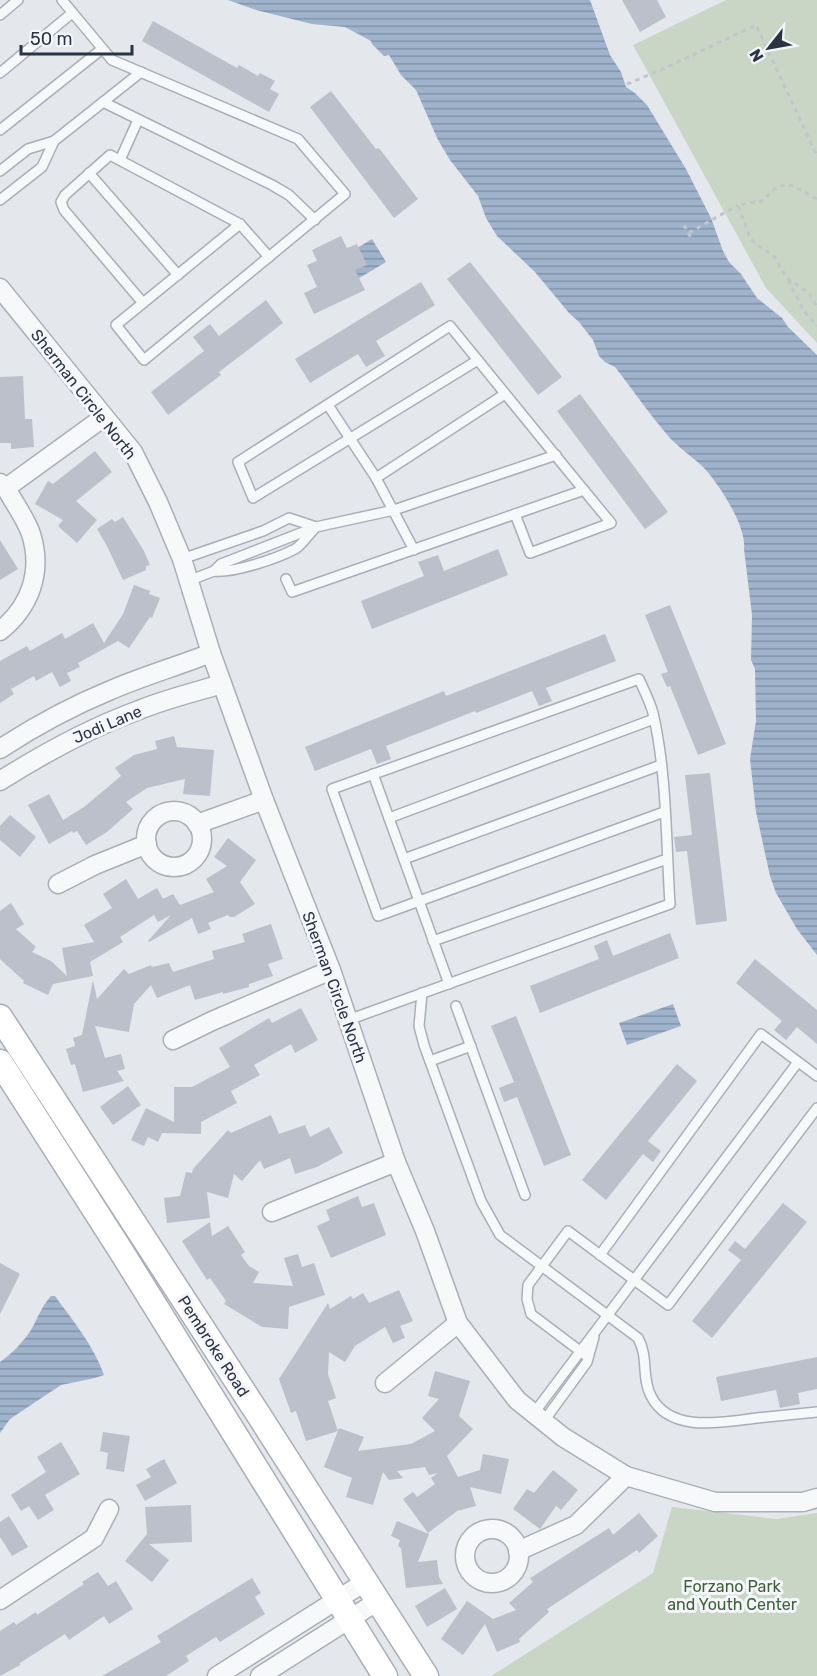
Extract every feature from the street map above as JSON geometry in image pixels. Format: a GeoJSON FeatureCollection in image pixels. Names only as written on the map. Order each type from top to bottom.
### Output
{"type":"FeatureCollection","features":[{"type":"Feature","properties":{"kind":"main road","name":"Pembroke Road"},"geometry":{"type":"LineString","coordinates":[[0,1017],[426,1676]]}},
{"type":"Feature","properties":{"kind":"main road","name":"Pembroke Road"},"geometry":{"type":"LineString","coordinates":[[0,1062],[121,1251],[385,1676]]}},
{"type":"Feature","properties":{"kind":"street","name":"Sherman Circle North"},"geometry":{"type":"LineString","coordinates":[[0,288],[133,453],[158,502],[182,559],[222,684],[264,800],[332,970],[396,1161],[425,1231],[458,1323],[517,1400],[564,1437],[626,1476],[715,1502],[803,1502],[817,1498]]}},
{"type":"Feature","properties":{"kind":"street"},"geometry":{"type":"LineString","coordinates":[[0,631],[14,620],[26,603],[32,585],[36,559],[30,532],[3,486],[105,417]]}},
{"type":"Feature","properties":{"kind":"street","name":"Jodi Lane"},"geometry":{"type":"LineString","coordinates":[[0,749],[26,732],[84,702],[211,653]]}},
{"type":"Feature","properties":{"kind":"street","name":"Jodi Lane"},"geometry":{"type":"LineString","coordinates":[[0,781],[67,741],[106,723],[141,709],[222,684]]}},
{"type":"Feature","properties":{"kind":"street"},"geometry":{"type":"LineString","coordinates":[[197,824],[264,800]]}},
{"type":"Feature","properties":{"kind":"street"},"geometry":{"type":"LineString","coordinates":[[166,812],[184,813],[197,824],[201,832],[199,850],[187,863],[170,866],[153,858],[147,844],[147,831],[151,823],[166,812]]}},
{"type":"Feature","properties":{"kind":"street"},"geometry":{"type":"LineString","coordinates":[[58,884],[95,865],[147,844]]}},
{"type":"Feature","properties":{"kind":"street"},"geometry":{"type":"LineString","coordinates":[[172,1040],[332,970]]}},
{"type":"Feature","properties":{"kind":"street"},"geometry":{"type":"LineString","coordinates":[[272,1212],[396,1161]]}},
{"type":"Feature","properties":{"kind":"street"},"geometry":{"type":"LineString","coordinates":[[385,1383],[458,1323]]}},
{"type":"Feature","properties":{"kind":"street"},"geometry":{"type":"LineString","coordinates":[[518,1551],[576,1525],[626,1476]]}},
{"type":"Feature","properties":{"kind":"street"},"geometry":{"type":"LineString","coordinates":[[0,1600],[94,1538],[109,1509]]}},
{"type":"Feature","properties":{"kind":"street"},"geometry":{"type":"LineString","coordinates":[[260,1676],[344,1609],[371,1591]]}},
{"type":"Feature","properties":{"kind":"street"},"geometry":{"type":"LineString","coordinates":[[217,1676],[344,1609]]}},
{"type":"Feature","properties":{"kind":"lane"},"geometry":{"type":"LineString","coordinates":[[0,15],[18,0]]}},
{"type":"Feature","properties":{"kind":"lane"},"geometry":{"type":"LineString","coordinates":[[62,0],[112,60],[298,139],[345,194],[144,360],[116,325],[240,224]]}},
{"type":"Feature","properties":{"kind":"lane"},"geometry":{"type":"LineString","coordinates":[[0,73],[72,13]]}},
{"type":"Feature","properties":{"kind":"lane"},"geometry":{"type":"LineString","coordinates":[[0,130],[102,49]]}},
{"type":"Feature","properties":{"kind":"lane"},"geometry":{"type":"LineString","coordinates":[[0,171],[28,149],[54,141],[141,72]]}},
{"type":"Feature","properties":{"kind":"lane"},"geometry":{"type":"LineString","coordinates":[[103,102],[272,185],[289,195],[315,220]]}},
{"type":"Feature","properties":{"kind":"lane"},"geometry":{"type":"LineString","coordinates":[[120,160],[138,120]]}},
{"type":"Feature","properties":{"kind":"lane"},"geometry":{"type":"LineString","coordinates":[[0,200],[42,167],[54,141]]}},
{"type":"Feature","properties":{"kind":"lane"},"geometry":{"type":"LineString","coordinates":[[143,303],[64,210],[61,202],[64,195],[110,155],[240,224],[269,257]]}},
{"type":"Feature","properties":{"kind":"lane"},"geometry":{"type":"LineString","coordinates":[[89,173],[178,275]]}},
{"type":"Feature","properties":{"kind":"lane"},"geometry":{"type":"LineString","coordinates":[[478,360],[253,498],[238,462],[450,326],[478,360],[506,394],[556,455],[611,523],[530,553],[515,514]]}},
{"type":"Feature","properties":{"kind":"lane"},"geometry":{"type":"LineString","coordinates":[[376,478],[506,394]]}},
{"type":"Feature","properties":{"kind":"lane"},"geometry":{"type":"LineString","coordinates":[[328,405],[376,478],[414,550]]}},
{"type":"Feature","properties":{"kind":"lane"},"geometry":{"type":"LineString","coordinates":[[188,581],[214,571],[221,564],[316,527],[394,510],[556,455]]}},
{"type":"Feature","properties":{"kind":"lane"},"geometry":{"type":"LineString","coordinates":[[286,579],[292,592],[584,490]]}},
{"type":"Feature","properties":{"kind":"lane"},"geometry":{"type":"LineString","coordinates":[[182,559],[263,531],[289,518],[316,527]]}},
{"type":"Feature","properties":{"kind":"lane"},"geometry":{"type":"LineString","coordinates":[[214,571],[224,572],[297,548],[316,527]]}},
{"type":"Feature","properties":{"kind":"lane"},"geometry":{"type":"LineString","coordinates":[[348,1020],[670,904],[661,765],[654,719],[639,679],[332,789],[378,916],[664,812]]}},
{"type":"Feature","properties":{"kind":"lane"},"geometry":{"type":"LineString","coordinates":[[389,818],[654,719]]}},
{"type":"Feature","properties":{"kind":"lane"},"geometry":{"type":"LineString","coordinates":[[404,859],[661,765]]}},
{"type":"Feature","properties":{"kind":"lane"},"geometry":{"type":"LineString","coordinates":[[373,774],[449,984]]}},
{"type":"Feature","properties":{"kind":"lane"},"geometry":{"type":"LineString","coordinates":[[433,941],[667,859]]}},
{"type":"Feature","properties":{"kind":"lane"},"geometry":{"type":"LineString","coordinates":[[422,993],[419,1026],[481,1201],[490,1219],[500,1235],[638,1338],[644,1349],[646,1382],[651,1396],[664,1412],[707,1424],[817,1412]]}},
{"type":"Feature","properties":{"kind":"lane"},"geometry":{"type":"LineString","coordinates":[[456,1006],[525,1195]]}},
{"type":"Feature","properties":{"kind":"lane"},"geometry":{"type":"LineString","coordinates":[[600,1255],[761,1034],[817,1076]]}},
{"type":"Feature","properties":{"kind":"lane"},"geometry":{"type":"LineString","coordinates":[[430,1061],[471,1046]]}},
{"type":"Feature","properties":{"kind":"lane"},"geometry":{"type":"LineString","coordinates":[[584,1354],[595,1332],[798,1062]]}},
{"type":"Feature","properties":{"kind":"lane"},"geometry":{"type":"LineString","coordinates":[[539,1417],[587,1362],[584,1354],[531,1314],[526,1299],[528,1285],[568,1231],[668,1305],[817,1108]]}},
{"type":"Feature","properties":{"kind":"path"},"geometry":{"type":"LineString","coordinates":[[627,84],[756,25],[817,156]]}},
{"type":"Feature","properties":{"kind":"path"},"geometry":{"type":"LineString","coordinates":[[689,233],[738,205],[762,201],[774,189],[787,184],[817,199]]}},
{"type":"Feature","properties":{"kind":"path"},"geometry":{"type":"LineString","coordinates":[[738,205],[750,238],[773,255],[788,278],[804,311],[817,326]]}},
{"type":"Feature","properties":{"kind":"path"},"geometry":{"type":"LineString","coordinates":[[684,225],[692,240]]}},
{"type":"Feature","properties":{"kind":"path"},"geometry":{"type":"LineString","coordinates":[[788,278],[809,293],[817,307]]}},
{"type":"Feature","properties":{"kind":"green space"},"geometry":{"type":"Polygon","coordinates":[[[726,0],[817,0],[817,343],[766,288],[633,45],[726,0]]]}},
{"type":"Feature","properties":{"kind":"green space","name":"Forzano Park and Youth Center"},"geometry":{"type":"Polygon","coordinates":[[[672,1507],[776,1519],[817,1513],[817,1676],[491,1676],[653,1573],[672,1507]]]}},
{"type":"Feature","properties":{"kind":"water"},"geometry":{"type":"Polygon","coordinates":[[[228,0],[590,0],[610,55],[621,72],[626,87],[647,105],[686,169],[711,218],[729,262],[741,274],[757,298],[782,318],[788,327],[817,355],[817,955],[797,929],[776,893],[756,812],[750,759],[756,721],[755,669],[751,660],[752,615],[744,540],[737,518],[724,495],[704,468],[669,437],[615,367],[599,356],[593,340],[579,322],[535,272],[497,236],[486,218],[478,196],[450,160],[438,140],[416,90],[401,75],[389,55],[384,56],[371,41],[345,27],[312,24],[256,10],[228,0]]]}},
{"type":"Feature","properties":{"kind":"water"},"geometry":{"type":"Polygon","coordinates":[[[372,239],[386,262],[351,283],[337,260],[372,239]]]}},
{"type":"Feature","properties":{"kind":"water"},"geometry":{"type":"Polygon","coordinates":[[[673,1004],[681,1026],[627,1045],[619,1023],[673,1004]]]}},
{"type":"Feature","properties":{"kind":"water"},"geometry":{"type":"Polygon","coordinates":[[[51,1296],[55,1296],[82,1334],[95,1354],[104,1375],[61,1385],[10,1419],[0,1433],[0,1362],[13,1352],[31,1330],[51,1296]]]}},
{"type":"Feature","properties":{"kind":"building"},"geometry":{"type":"Polygon","coordinates":[[[622,0],[657,0],[666,17],[640,32],[622,0]]]}},
{"type":"Feature","properties":{"kind":"building"},"geometry":{"type":"Polygon","coordinates":[[[153,21],[237,68],[239,65],[258,76],[260,73],[275,81],[270,89],[279,94],[269,112],[142,41],[153,21]]]}},
{"type":"Feature","properties":{"kind":"building"},"geometry":{"type":"Polygon","coordinates":[[[331,91],[418,199],[394,218],[310,107],[331,91]]]}},
{"type":"Feature","properties":{"kind":"building"},"geometry":{"type":"Polygon","coordinates":[[[341,236],[347,248],[357,244],[367,265],[355,270],[365,290],[314,314],[304,293],[317,287],[307,265],[317,261],[312,250],[341,236]]]}},
{"type":"Feature","properties":{"kind":"building"},"geometry":{"type":"Polygon","coordinates":[[[470,262],[562,377],[538,395],[447,279],[470,262]]]}},
{"type":"Feature","properties":{"kind":"building"},"geometry":{"type":"Polygon","coordinates":[[[421,282],[435,305],[376,341],[385,356],[366,367],[358,354],[310,383],[295,359],[421,282]]]}},
{"type":"Feature","properties":{"kind":"building"},"geometry":{"type":"Polygon","coordinates":[[[266,300],[283,323],[219,372],[221,375],[168,415],[151,392],[204,351],[193,337],[210,324],[219,336],[266,300]]]}},
{"type":"Feature","properties":{"kind":"building"},"geometry":{"type":"Polygon","coordinates":[[[23,376],[25,419],[32,419],[34,447],[11,449],[11,443],[0,443],[0,377],[23,376]]]}},
{"type":"Feature","properties":{"kind":"building"},"geometry":{"type":"Polygon","coordinates":[[[580,394],[668,512],[645,529],[557,411],[580,394]]]}},
{"type":"Feature","properties":{"kind":"building"},"geometry":{"type":"Polygon","coordinates":[[[95,451],[112,472],[76,501],[97,520],[77,543],[58,526],[63,520],[35,504],[48,481],[53,484],[95,451]]]}},
{"type":"Feature","properties":{"kind":"building"},"geometry":{"type":"Polygon","coordinates":[[[123,517],[150,565],[146,566],[146,570],[123,580],[97,529],[112,519],[115,522],[123,517]]]}},
{"type":"Feature","properties":{"kind":"building"},"geometry":{"type":"Polygon","coordinates":[[[0,540],[18,569],[0,580],[0,540]]]}},
{"type":"Feature","properties":{"kind":"building"},"geometry":{"type":"Polygon","coordinates":[[[498,549],[508,575],[372,629],[361,601],[424,576],[418,562],[438,555],[444,571],[498,549]]]}},
{"type":"Feature","properties":{"kind":"building"},"geometry":{"type":"Polygon","coordinates":[[[134,585],[160,598],[152,618],[150,617],[129,648],[118,641],[78,663],[80,667],[67,673],[71,681],[60,687],[52,672],[36,681],[34,676],[11,689],[14,694],[0,703],[0,661],[27,646],[30,651],[62,633],[65,639],[93,623],[104,643],[123,614],[134,585]]]}},
{"type":"Feature","properties":{"kind":"building"},"geometry":{"type":"Polygon","coordinates":[[[670,605],[726,744],[698,755],[670,686],[667,687],[661,674],[668,672],[645,615],[670,605]]]}},
{"type":"Feature","properties":{"kind":"building"},"geometry":{"type":"Polygon","coordinates":[[[605,634],[616,661],[546,688],[552,701],[539,706],[532,691],[386,746],[391,759],[377,764],[371,749],[315,771],[305,747],[444,691],[446,696],[605,634]]]}},
{"type":"Feature","properties":{"kind":"building"},"geometry":{"type":"Polygon","coordinates":[[[174,736],[177,747],[214,750],[210,796],[183,794],[185,779],[147,788],[126,802],[133,809],[107,832],[86,845],[77,831],[73,833],[72,831],[49,844],[28,805],[49,794],[63,820],[84,807],[121,776],[115,768],[134,755],[157,749],[155,741],[174,736]]]}},
{"type":"Feature","properties":{"kind":"building"},"geometry":{"type":"Polygon","coordinates":[[[710,773],[727,921],[696,925],[687,851],[676,852],[674,837],[692,835],[685,775],[710,773]]]}},
{"type":"Feature","properties":{"kind":"building"},"geometry":{"type":"Polygon","coordinates":[[[10,815],[36,837],[20,857],[0,840],[0,826],[10,815]]]}},
{"type":"Feature","properties":{"kind":"building"},"geometry":{"type":"Polygon","coordinates":[[[228,838],[256,860],[240,882],[255,904],[234,917],[228,915],[208,923],[211,929],[198,934],[192,918],[149,942],[171,915],[158,922],[154,915],[120,937],[123,942],[90,962],[93,976],[53,984],[48,995],[23,983],[24,981],[0,959],[0,911],[11,903],[24,924],[16,929],[36,947],[32,952],[51,961],[67,976],[62,948],[94,942],[84,925],[112,908],[103,894],[126,879],[138,899],[157,888],[163,899],[173,894],[180,905],[214,892],[206,879],[227,866],[214,857],[228,838]]]}},
{"type":"Feature","properties":{"kind":"building"},"geometry":{"type":"Polygon","coordinates":[[[271,924],[283,959],[268,964],[273,976],[249,984],[249,987],[195,1000],[190,985],[157,998],[151,985],[134,1004],[129,1032],[95,1026],[105,1058],[121,1054],[125,1069],[117,1071],[124,1081],[83,1092],[75,1064],[71,1065],[66,1049],[75,1046],[73,1038],[82,1035],[93,980],[97,999],[124,969],[129,974],[151,965],[152,967],[169,963],[173,972],[214,959],[212,951],[245,942],[242,934],[271,924]]]}},
{"type":"Feature","properties":{"kind":"building"},"geometry":{"type":"Polygon","coordinates":[[[670,933],[679,958],[540,1013],[530,986],[599,959],[594,946],[607,940],[613,956],[670,933]]]}},
{"type":"Feature","properties":{"kind":"building"},"geometry":{"type":"Polygon","coordinates":[[[755,959],[817,1010],[817,1044],[797,1027],[786,1040],[774,1030],[782,1021],[736,983],[755,959]]]}},
{"type":"Feature","properties":{"kind":"building"},"geometry":{"type":"Polygon","coordinates":[[[301,1008],[318,1040],[295,1053],[291,1044],[254,1065],[260,1075],[231,1091],[237,1103],[201,1122],[201,1134],[162,1133],[158,1142],[148,1137],[144,1146],[131,1140],[146,1108],[174,1122],[174,1087],[192,1087],[230,1067],[219,1048],[269,1018],[272,1023],[301,1008]]]}},
{"type":"Feature","properties":{"kind":"building"},"geometry":{"type":"Polygon","coordinates":[[[516,1016],[571,1155],[544,1166],[517,1097],[504,1102],[499,1088],[514,1082],[491,1026],[516,1016]]]}},
{"type":"Feature","properties":{"kind":"building"},"geometry":{"type":"Polygon","coordinates":[[[677,1064],[697,1081],[648,1141],[661,1151],[653,1162],[643,1154],[606,1200],[582,1180],[677,1064]]]}},
{"type":"Feature","properties":{"kind":"building"},"geometry":{"type":"Polygon","coordinates":[[[128,1086],[141,1105],[113,1125],[100,1107],[128,1086]]]}},
{"type":"Feature","properties":{"kind":"building"},"geometry":{"type":"Polygon","coordinates":[[[271,1115],[279,1134],[305,1125],[310,1137],[329,1127],[343,1153],[317,1167],[295,1174],[290,1158],[264,1169],[260,1160],[242,1181],[234,1174],[228,1198],[207,1192],[210,1218],[167,1223],[164,1198],[180,1196],[186,1172],[192,1173],[193,1169],[228,1130],[231,1133],[271,1115]]]}},
{"type":"Feature","properties":{"kind":"building"},"geometry":{"type":"Polygon","coordinates":[[[358,1196],[362,1207],[374,1203],[386,1235],[331,1258],[317,1226],[330,1220],[326,1210],[358,1196]]]}},
{"type":"Feature","properties":{"kind":"building"},"geometry":{"type":"Polygon","coordinates":[[[783,1203],[807,1222],[712,1338],[692,1321],[741,1260],[728,1250],[735,1241],[745,1249],[783,1203]]]}},
{"type":"Feature","properties":{"kind":"building"},"geometry":{"type":"Polygon","coordinates":[[[210,1222],[212,1236],[228,1226],[245,1252],[241,1255],[249,1266],[259,1272],[253,1283],[293,1286],[284,1258],[298,1254],[302,1267],[314,1263],[325,1295],[289,1307],[288,1329],[262,1327],[224,1304],[226,1301],[210,1278],[207,1280],[182,1241],[210,1222]]]}},
{"type":"Feature","properties":{"kind":"building"},"geometry":{"type":"Polygon","coordinates":[[[0,1263],[20,1274],[0,1314],[0,1263]]]}},
{"type":"Feature","properties":{"kind":"building"},"geometry":{"type":"Polygon","coordinates":[[[399,1290],[413,1321],[400,1326],[405,1338],[393,1343],[385,1327],[355,1346],[345,1362],[329,1352],[328,1374],[336,1398],[328,1401],[338,1431],[306,1441],[296,1411],[291,1413],[279,1379],[328,1303],[330,1309],[351,1296],[353,1299],[363,1293],[369,1303],[399,1290]]]}},
{"type":"Feature","properties":{"kind":"building"},"geometry":{"type":"Polygon","coordinates":[[[817,1357],[817,1389],[798,1393],[800,1404],[780,1408],[776,1390],[721,1401],[716,1377],[817,1357]]]}},
{"type":"Feature","properties":{"kind":"building"},"geometry":{"type":"Polygon","coordinates":[[[435,1371],[470,1381],[459,1416],[473,1429],[447,1456],[458,1477],[480,1470],[483,1454],[509,1459],[501,1494],[470,1487],[476,1506],[457,1511],[428,1533],[403,1499],[413,1492],[417,1497],[435,1484],[431,1478],[438,1473],[429,1475],[425,1467],[397,1471],[403,1478],[389,1480],[383,1472],[373,1505],[346,1497],[352,1478],[324,1467],[339,1428],[364,1437],[358,1451],[411,1444],[435,1431],[422,1418],[439,1399],[428,1396],[435,1371]]]}},
{"type":"Feature","properties":{"kind":"building"},"geometry":{"type":"Polygon","coordinates":[[[103,1432],[130,1436],[124,1472],[106,1469],[108,1453],[100,1451],[103,1432]]]}},
{"type":"Feature","properties":{"kind":"building"},"geometry":{"type":"Polygon","coordinates":[[[61,1442],[80,1474],[45,1495],[54,1510],[38,1520],[29,1506],[21,1511],[11,1495],[46,1472],[37,1457],[61,1442]]]}},
{"type":"Feature","properties":{"kind":"building"},"geometry":{"type":"Polygon","coordinates":[[[164,1459],[177,1483],[145,1501],[136,1485],[151,1477],[146,1469],[164,1459]]]}},
{"type":"Feature","properties":{"kind":"building"},"geometry":{"type":"Polygon","coordinates":[[[553,1470],[578,1490],[561,1510],[556,1506],[540,1529],[513,1509],[527,1489],[534,1493],[553,1470]]]}},
{"type":"Feature","properties":{"kind":"building"},"geometry":{"type":"Polygon","coordinates":[[[191,1505],[192,1542],[149,1544],[169,1560],[152,1582],[125,1561],[147,1534],[145,1507],[191,1505]]]}},
{"type":"Feature","properties":{"kind":"building"},"geometry":{"type":"Polygon","coordinates":[[[639,1513],[658,1536],[639,1553],[637,1550],[547,1609],[549,1612],[519,1639],[520,1642],[497,1652],[485,1624],[463,1655],[441,1639],[467,1601],[493,1619],[516,1610],[509,1603],[533,1582],[530,1578],[609,1528],[613,1535],[639,1513]]]}},
{"type":"Feature","properties":{"kind":"building"},"geometry":{"type":"Polygon","coordinates":[[[9,1516],[28,1547],[12,1556],[0,1537],[0,1522],[9,1516]]]}},
{"type":"Feature","properties":{"kind":"building"},"geometry":{"type":"Polygon","coordinates":[[[397,1521],[429,1534],[418,1562],[437,1560],[439,1577],[443,1584],[406,1588],[401,1548],[398,1546],[400,1540],[391,1536],[397,1521]]]}},
{"type":"Feature","properties":{"kind":"building"},"geometry":{"type":"Polygon","coordinates":[[[98,1572],[108,1586],[116,1581],[133,1609],[109,1624],[104,1616],[69,1640],[65,1634],[0,1676],[0,1631],[14,1622],[16,1625],[36,1612],[37,1615],[98,1572]]]}},
{"type":"Feature","properties":{"kind":"building"},"geometry":{"type":"Polygon","coordinates":[[[252,1578],[261,1593],[255,1597],[265,1614],[220,1642],[216,1637],[186,1656],[189,1661],[166,1676],[102,1676],[161,1642],[157,1636],[252,1578]]]}},
{"type":"Feature","properties":{"kind":"building"},"geometry":{"type":"Polygon","coordinates":[[[445,1588],[457,1609],[427,1627],[415,1606],[445,1588]]]}}]}
